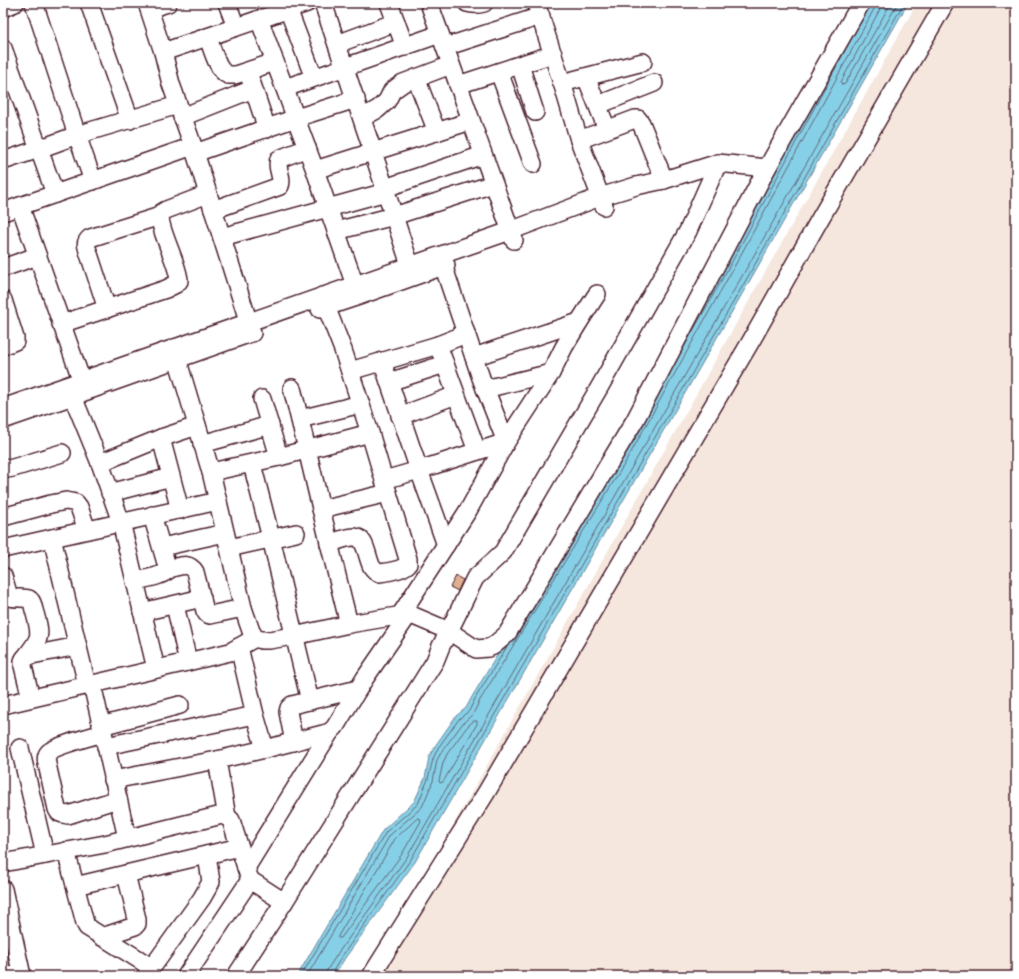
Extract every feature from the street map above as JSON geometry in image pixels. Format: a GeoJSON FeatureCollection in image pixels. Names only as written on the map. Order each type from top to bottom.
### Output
{"type":"FeatureCollection","features":[{"type":"Feature","properties":{"kind":"street"},"geometry":{"type":"LineString","coordinates":[[3,8],[15,3]]}},
{"type":"Feature","properties":{"kind":"street"},"geometry":{"type":"LineString","coordinates":[[34,3],[76,135],[93,181]]}},
{"type":"Feature","properties":{"kind":"street"},"geometry":{"type":"LineString","coordinates":[[89,3],[130,120]]}},
{"type":"Feature","properties":{"kind":"street"},"geometry":{"type":"LineString","coordinates":[[168,3],[148,6],[163,52],[171,84],[194,150],[250,327]]}},
{"type":"Feature","properties":{"kind":"street"},"geometry":{"type":"LineString","coordinates":[[227,3],[236,27]]}},
{"type":"Feature","properties":{"kind":"street"},"geometry":{"type":"LineString","coordinates":[[163,52],[236,27],[264,13],[288,9],[307,3]]}},
{"type":"Feature","properties":{"kind":"street"},"geometry":{"type":"LineString","coordinates":[[323,3],[374,152],[410,265]]}},
{"type":"Feature","properties":{"kind":"street"},"geometry":{"type":"LineString","coordinates":[[389,3],[405,46]]}},
{"type":"Feature","properties":{"kind":"street"},"geometry":{"type":"LineString","coordinates":[[467,3],[477,5],[484,3]]}},
{"type":"Feature","properties":{"kind":"street"},"geometry":{"type":"LineString","coordinates":[[176,354],[211,472],[243,608],[255,638],[268,640],[294,636],[405,614],[449,631],[476,649],[493,646],[507,634],[635,420],[767,168],[861,3]]}},
{"type":"Feature","properties":{"kind":"street"},"geometry":{"type":"LineString","coordinates":[[371,976],[490,786],[747,348],[945,3]]}},
{"type":"Feature","properties":{"kind":"street"},"geometry":{"type":"LineString","coordinates":[[434,4],[443,41],[451,65],[512,236]]}},
{"type":"Feature","properties":{"kind":"street"},"geometry":{"type":"LineString","coordinates":[[288,9],[314,78]]}},
{"type":"Feature","properties":{"kind":"street"},"geometry":{"type":"LineString","coordinates":[[285,88],[405,46],[443,41],[538,9],[562,83],[578,140],[602,202]]}},
{"type":"Feature","properties":{"kind":"street"},"geometry":{"type":"LineString","coordinates":[[264,13],[275,62],[315,170],[356,291]]}},
{"type":"Feature","properties":{"kind":"street"},"geometry":{"type":"LineString","coordinates":[[337,44],[396,22]]}},
{"type":"Feature","properties":{"kind":"street"},"geometry":{"type":"LineString","coordinates":[[208,37],[220,67],[228,75],[234,75],[275,62]]}},
{"type":"Feature","properties":{"kind":"street"},"geometry":{"type":"LineString","coordinates":[[3,48],[55,194]]}},
{"type":"Feature","properties":{"kind":"street"},"geometry":{"type":"LineString","coordinates":[[458,85],[553,54]]}},
{"type":"Feature","properties":{"kind":"street"},"geometry":{"type":"LineString","coordinates":[[562,83],[643,62]]}},
{"type":"Feature","properties":{"kind":"street"},"geometry":{"type":"LineString","coordinates":[[362,118],[378,109],[387,101],[392,91],[403,83],[451,65]]}},
{"type":"Feature","properties":{"kind":"street"},"geometry":{"type":"LineString","coordinates":[[520,65],[535,112]]}},
{"type":"Feature","properties":{"kind":"street"},"geometry":{"type":"LineString","coordinates":[[247,71],[267,129]]}},
{"type":"Feature","properties":{"kind":"street"},"geometry":{"type":"LineString","coordinates":[[499,72],[533,164]]}},
{"type":"Feature","properties":{"kind":"street"},"geometry":{"type":"LineString","coordinates":[[586,77],[607,129]]}},
{"type":"Feature","properties":{"kind":"street"},"geometry":{"type":"LineString","coordinates":[[416,78],[437,132]]}},
{"type":"Feature","properties":{"kind":"street"},"geometry":{"type":"LineString","coordinates":[[598,105],[654,83]]}},
{"type":"Feature","properties":{"kind":"street"},"geometry":{"type":"LineString","coordinates":[[3,160],[39,149],[76,135],[130,120],[180,111],[253,89]]}},
{"type":"Feature","properties":{"kind":"street"},"geometry":{"type":"LineString","coordinates":[[628,93],[664,180]]}},
{"type":"Feature","properties":{"kind":"street"},"geometry":{"type":"LineString","coordinates":[[3,212],[93,181],[267,129],[356,99]]}},
{"type":"Feature","properties":{"kind":"street"},"geometry":{"type":"LineString","coordinates":[[578,140],[638,119]]}},
{"type":"Feature","properties":{"kind":"street"},"geometry":{"type":"LineString","coordinates":[[315,170],[471,121]]}},
{"type":"Feature","properties":{"kind":"street"},"geometry":{"type":"LineString","coordinates":[[213,210],[280,186],[282,182],[278,162],[279,159],[307,148]]}},
{"type":"Feature","properties":{"kind":"street"},"geometry":{"type":"LineString","coordinates":[[222,237],[328,208],[386,190],[483,155]]}},
{"type":"Feature","properties":{"kind":"street"},"geometry":{"type":"LineString","coordinates":[[3,408],[77,388],[356,291],[512,236],[602,202],[636,186],[664,180],[718,163],[767,168]]}},
{"type":"Feature","properties":{"kind":"street"},"geometry":{"type":"LineString","coordinates":[[236,976],[435,662],[441,646],[475,578],[503,552],[599,388],[688,231],[718,163]]}},
{"type":"Feature","properties":{"kind":"street"},"geometry":{"type":"LineString","coordinates":[[336,230],[394,216],[493,184]]}},
{"type":"Feature","properties":{"kind":"street"},"geometry":{"type":"LineString","coordinates":[[107,309],[86,244],[87,240],[160,216],[161,212],[208,194]]}},
{"type":"Feature","properties":{"kind":"street"},"geometry":{"type":"LineString","coordinates":[[20,206],[61,324],[77,388],[100,462],[121,522],[156,669]]}},
{"type":"Feature","properties":{"kind":"street"},"geometry":{"type":"LineString","coordinates":[[61,324],[166,289],[180,281],[163,230],[160,216]]}},
{"type":"Feature","properties":{"kind":"street"},"geometry":{"type":"LineString","coordinates":[[3,268],[37,256]]}},
{"type":"Feature","properties":{"kind":"street"},"geometry":{"type":"LineString","coordinates":[[356,291],[410,265],[441,261]]}},
{"type":"Feature","properties":{"kind":"street"},"geometry":{"type":"LineString","coordinates":[[441,261],[485,389],[506,442]]}},
{"type":"Feature","properties":{"kind":"street"},"geometry":{"type":"LineString","coordinates":[[186,976],[248,874],[330,732],[335,727],[446,545],[470,509],[506,442],[551,373],[564,347],[597,294]]}},
{"type":"Feature","properties":{"kind":"street"},"geometry":{"type":"LineString","coordinates":[[3,300],[15,338],[14,341],[3,346]]}},
{"type":"Feature","properties":{"kind":"street"},"geometry":{"type":"LineString","coordinates":[[324,301],[361,404],[408,559],[408,564],[404,567],[385,573],[379,573],[372,568],[363,543],[356,536],[329,544]]}},
{"type":"Feature","properties":{"kind":"street"},"geometry":{"type":"LineString","coordinates":[[474,357],[579,322]]}},
{"type":"Feature","properties":{"kind":"street"},"geometry":{"type":"LineString","coordinates":[[350,371],[466,334]]}},
{"type":"Feature","properties":{"kind":"street"},"geometry":{"type":"LineString","coordinates":[[438,344],[477,451]]}},
{"type":"Feature","properties":{"kind":"street"},"geometry":{"type":"LineString","coordinates":[[382,361],[418,470],[446,545]]}},
{"type":"Feature","properties":{"kind":"street"},"geometry":{"type":"LineString","coordinates":[[389,382],[445,364]]}},
{"type":"Feature","properties":{"kind":"street"},"geometry":{"type":"LineString","coordinates":[[485,389],[551,373]]}},
{"type":"Feature","properties":{"kind":"street"},"geometry":{"type":"LineString","coordinates":[[3,420],[77,388]]}},
{"type":"Feature","properties":{"kind":"street"},"geometry":{"type":"LineString","coordinates":[[292,388],[308,450],[329,544],[350,624]]}},
{"type":"Feature","properties":{"kind":"street"},"geometry":{"type":"LineString","coordinates":[[400,416],[456,395]]}},
{"type":"Feature","properties":{"kind":"street"},"geometry":{"type":"LineString","coordinates":[[262,399],[279,458]]}},
{"type":"Feature","properties":{"kind":"street"},"geometry":{"type":"LineString","coordinates":[[300,419],[361,404]]}},
{"type":"Feature","properties":{"kind":"street"},"geometry":{"type":"LineString","coordinates":[[202,444],[270,425]]}},
{"type":"Feature","properties":{"kind":"street"},"geometry":{"type":"LineString","coordinates":[[100,462],[161,438],[197,426]]}},
{"type":"Feature","properties":{"kind":"street"},"geometry":{"type":"LineString","coordinates":[[211,472],[279,458],[370,433]]}},
{"type":"Feature","properties":{"kind":"street"},"geometry":{"type":"LineString","coordinates":[[161,438],[180,510]]}},
{"type":"Feature","properties":{"kind":"street"},"geometry":{"type":"LineString","coordinates":[[321,509],[386,487],[418,470],[506,442]]}},
{"type":"Feature","properties":{"kind":"street"},"geometry":{"type":"LineString","coordinates":[[3,467],[7,469],[13,468],[62,453]]}},
{"type":"Feature","properties":{"kind":"street"},"geometry":{"type":"LineString","coordinates":[[252,464],[272,538],[310,701]]}},
{"type":"Feature","properties":{"kind":"street"},"geometry":{"type":"LineString","coordinates":[[110,492],[171,477]]}},
{"type":"Feature","properties":{"kind":"street"},"geometry":{"type":"LineString","coordinates":[[3,516],[66,501],[76,503],[87,530]]}},
{"type":"Feature","properties":{"kind":"street"},"geometry":{"type":"LineString","coordinates":[[3,549],[218,501]]}},
{"type":"Feature","properties":{"kind":"street"},"geometry":{"type":"LineString","coordinates":[[152,515],[166,563],[171,568]]}},
{"type":"Feature","properties":{"kind":"street"},"geometry":{"type":"LineString","coordinates":[[162,546],[272,538],[296,533]]}},
{"type":"Feature","properties":{"kind":"street"},"geometry":{"type":"LineString","coordinates":[[52,538],[78,646],[103,735],[127,838]]}},
{"type":"Feature","properties":{"kind":"street"},"geometry":{"type":"LineString","coordinates":[[135,581],[158,576],[171,568],[190,566],[195,572],[207,614],[210,615],[243,608]]}},
{"type":"Feature","properties":{"kind":"street"},"geometry":{"type":"LineString","coordinates":[[3,576],[10,597],[29,599],[32,602],[38,622],[39,639],[23,661],[31,698]]}},
{"type":"Feature","properties":{"kind":"street"},"geometry":{"type":"LineString","coordinates":[[142,612],[202,598]]}},
{"type":"Feature","properties":{"kind":"street"},"geometry":{"type":"LineString","coordinates":[[175,605],[188,662]]}},
{"type":"Feature","properties":{"kind":"street"},"geometry":{"type":"LineString","coordinates":[[3,704],[230,652],[255,638]]}},
{"type":"Feature","properties":{"kind":"street"},"geometry":{"type":"LineString","coordinates":[[24,659],[32,655],[78,646]]}},
{"type":"Feature","properties":{"kind":"street"},"geometry":{"type":"LineString","coordinates":[[239,647],[255,715],[265,749]]}},
{"type":"Feature","properties":{"kind":"street"},"geometry":{"type":"LineString","coordinates":[[294,742],[289,717],[289,708],[292,705],[358,689]]}},
{"type":"Feature","properties":{"kind":"street"},"geometry":{"type":"LineString","coordinates":[[118,799],[68,815],[59,812],[57,809],[46,759],[50,751],[103,735],[180,705]]}},
{"type":"Feature","properties":{"kind":"street"},"geometry":{"type":"LineString","coordinates":[[103,735],[255,715]]}},
{"type":"Feature","properties":{"kind":"street"},"geometry":{"type":"LineString","coordinates":[[113,780],[217,760],[330,732]]}},
{"type":"Feature","properties":{"kind":"street"},"geometry":{"type":"LineString","coordinates":[[20,748],[45,855]]}},
{"type":"Feature","properties":{"kind":"street"},"geometry":{"type":"LineString","coordinates":[[217,760],[228,817],[231,820],[248,874],[284,902]]}},
{"type":"Feature","properties":{"kind":"street"},"geometry":{"type":"LineString","coordinates":[[3,863],[105,844],[222,815],[228,817]]}},
{"type":"Feature","properties":{"kind":"street"},"geometry":{"type":"LineString","coordinates":[[75,886],[240,847]]}},
{"type":"Feature","properties":{"kind":"street"},"geometry":{"type":"LineString","coordinates":[[66,851],[84,923],[87,927],[148,971],[202,898],[211,882],[207,855]]}},
{"type":"Feature","properties":{"kind":"street"},"geometry":{"type":"LineString","coordinates":[[102,937],[137,924],[126,874]]}},
{"type":"Feature","properties":{"kind":"street"},"geometry":{"type":"LineString","coordinates":[[3,889],[22,976]]}},
{"type":"Feature","properties":{"kind":"street"},"geometry":{"type":"LineString","coordinates":[[3,973],[10,976]]}},
{"type":"Feature","properties":{"kind":"shaded area"},"geometry":{"type":"Polygon","coordinates":[[[917,3],[1016,3],[1016,976],[368,976],[917,3]]]}},
{"type":"Feature","properties":{"kind":"water"},"geometry":{"type":"Polygon","coordinates":[[[867,3],[908,3],[415,862],[345,958],[334,976],[297,976],[383,830],[414,802],[425,778],[429,757],[435,746],[456,716],[466,708],[617,458],[731,254],[867,3]]]}},
{"type":"Feature","properties":{"kind":"building"},"geometry":{"type":"Polygon","coordinates":[[[456,576],[463,580],[458,591],[450,587],[456,576]]]}}]}
